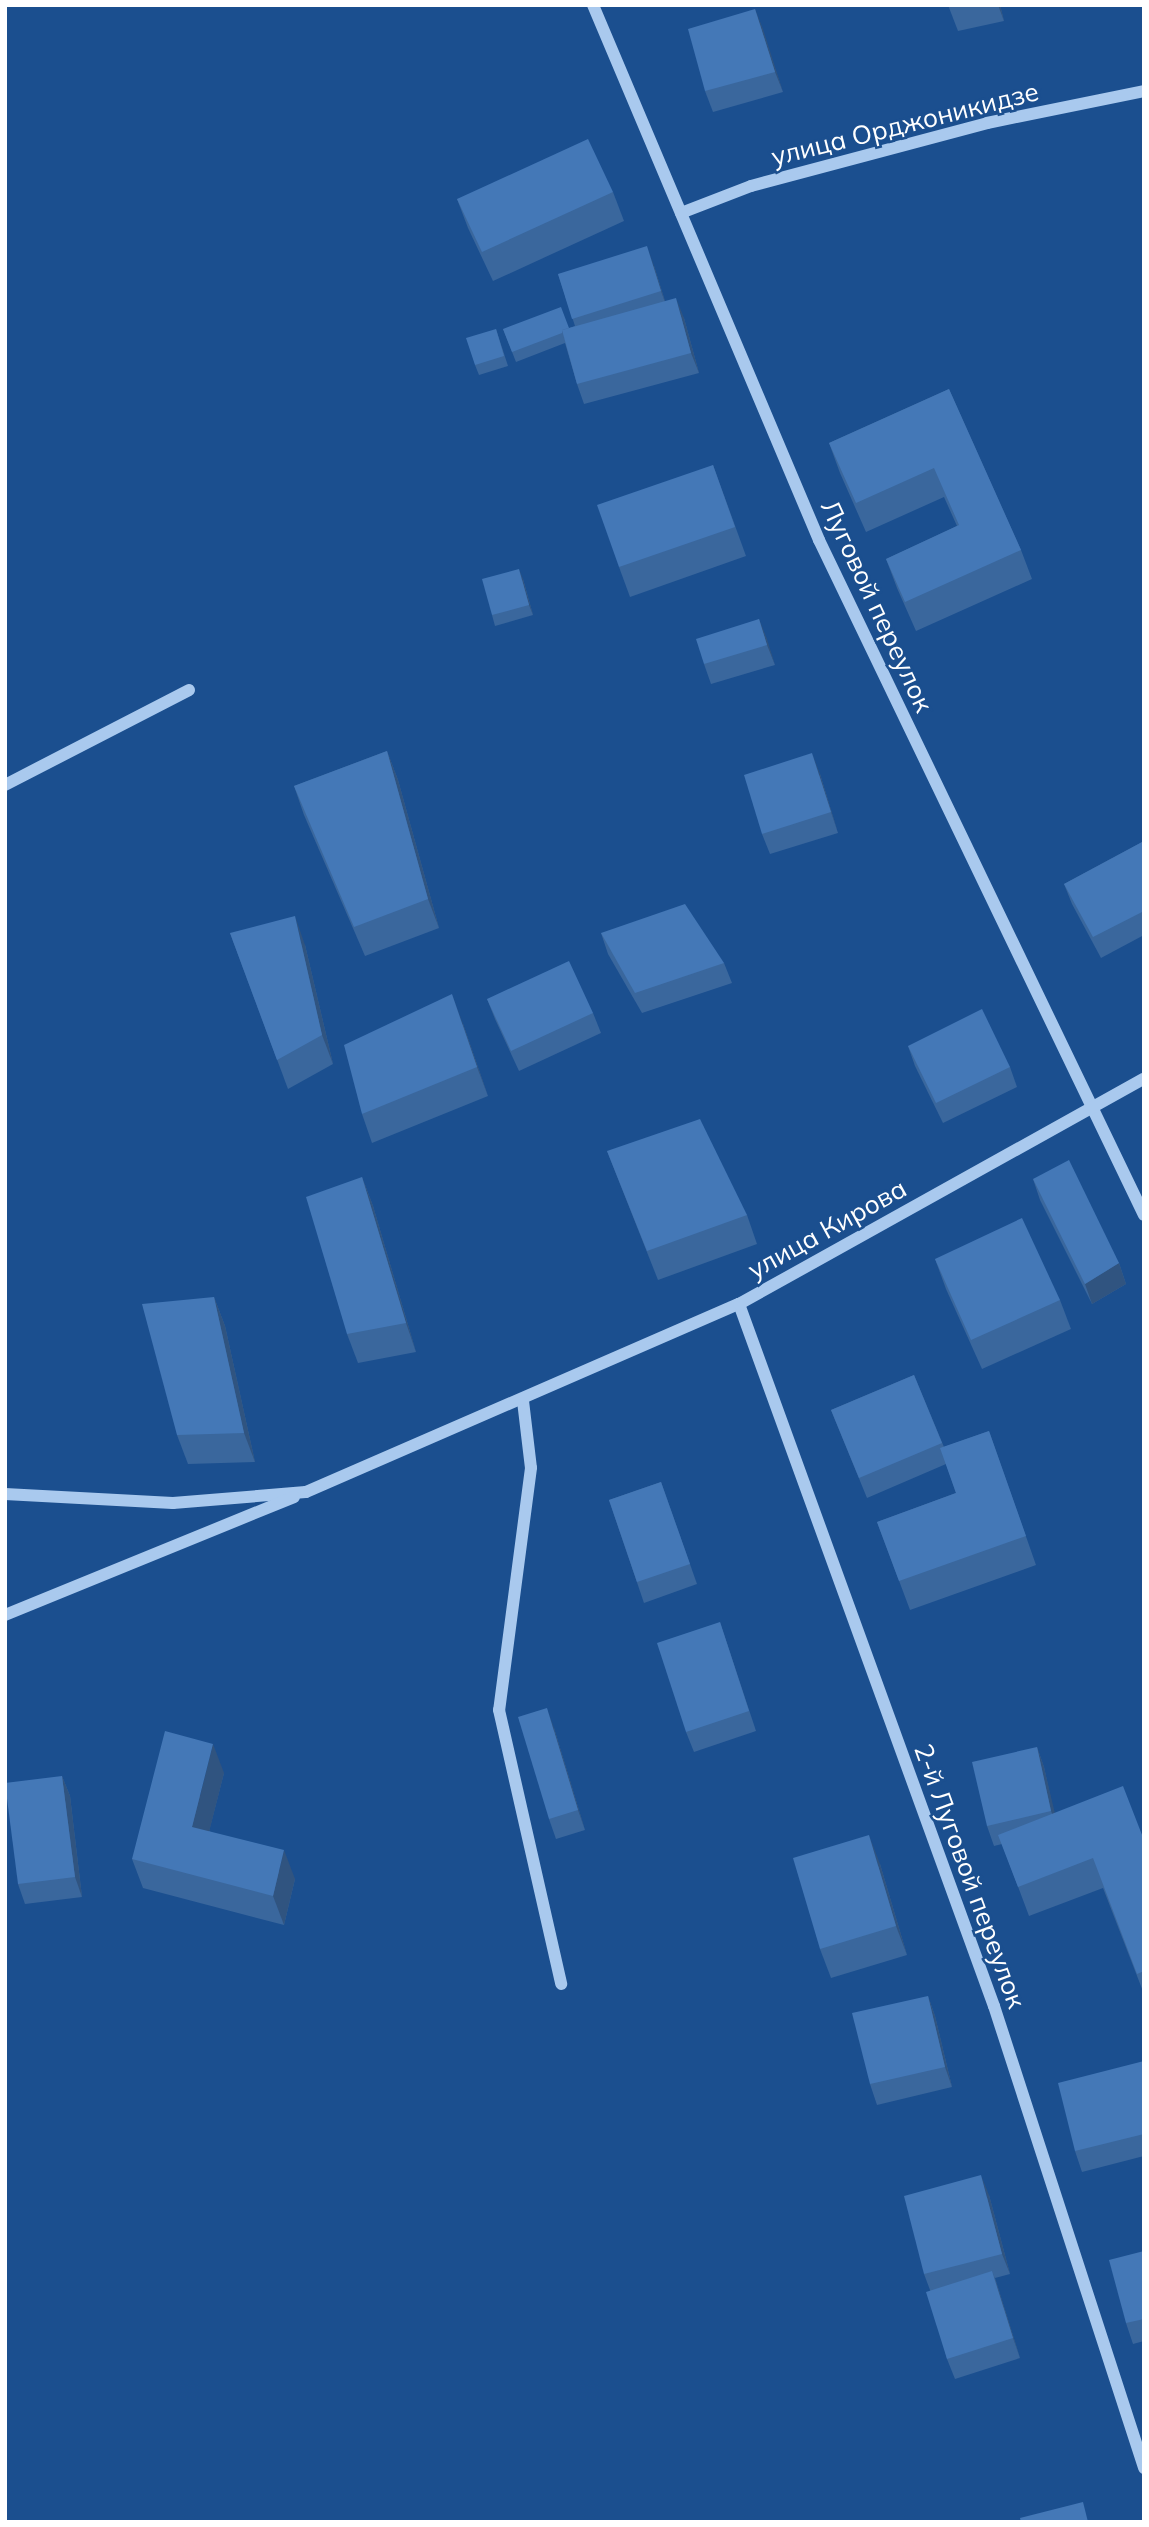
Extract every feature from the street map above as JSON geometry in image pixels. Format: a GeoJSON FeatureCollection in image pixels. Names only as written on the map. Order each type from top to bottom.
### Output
{"type":"FeatureCollection","features":[{"type":"Feature","properties":{"kind":"street","name":"Луговой переулок"},"geometry":{"type":"LineString","coordinates":[[593,5],[819,540],[1144,1214]]}},
{"type":"Feature","properties":{"kind":"street","name":"улица Орджоникидзе"},"geometry":{"type":"LineString","coordinates":[[681,213],[751,186],[948,134],[1144,91]]}},
{"type":"Feature","properties":{"kind":"street"},"geometry":{"type":"LineString","coordinates":[[5,785],[189,690]]}},
{"type":"Feature","properties":{"kind":"street","name":"улица Кирова"},"geometry":{"type":"LineString","coordinates":[[5,1615],[523,1401],[739,1304],[1144,1079]]}},
{"type":"Feature","properties":{"kind":"street","name":"2-й Луговой переулок"},"geometry":{"type":"LineString","coordinates":[[739,1304],[994,2006],[1144,2468]]}},
{"type":"Feature","properties":{"kind":"street"},"geometry":{"type":"LineString","coordinates":[[523,1401],[531,1468],[499,1710],[561,1984]]}},
{"type":"Feature","properties":{"kind":"street"},"geometry":{"type":"LineString","coordinates":[[5,1494],[173,1503],[306,1492]]}},
{"type":"Feature","properties":{"kind":"building"},"geometry":{"type":"Polygon","coordinates":[[[755,9],[775,72],[705,91],[688,29],[755,9]]]}},
{"type":"Feature","properties":{"kind":"building"},"geometry":{"type":"Polygon","coordinates":[[[588,139],[613,192],[482,252],[457,199],[588,139]]]}},
{"type":"Feature","properties":{"kind":"building"},"geometry":{"type":"Polygon","coordinates":[[[647,246],[661,291],[572,319],[558,274],[647,246]]]}},
{"type":"Feature","properties":{"kind":"building"},"geometry":{"type":"Polygon","coordinates":[[[676,298],[691,353],[577,384],[562,330],[676,298]]]}},
{"type":"Feature","properties":{"kind":"building"},"geometry":{"type":"Polygon","coordinates":[[[561,307],[569,328],[512,352],[503,329],[561,307]]]}},
{"type":"Feature","properties":{"kind":"building"},"geometry":{"type":"Polygon","coordinates":[[[496,329],[504,356],[475,365],[466,338],[496,329]]]}},
{"type":"Feature","properties":{"kind":"building"},"geometry":{"type":"Polygon","coordinates":[[[949,389],[1021,550],[905,602],[886,559],[959,525],[934,468],[856,503],[829,443],[949,389]]]}},
{"type":"Feature","properties":{"kind":"building"},"geometry":{"type":"Polygon","coordinates":[[[713,465],[735,527],[619,567],[597,505],[713,465]]]}},
{"type":"Feature","properties":{"kind":"building"},"geometry":{"type":"Polygon","coordinates":[[[519,569],[529,605],[492,615],[482,579],[519,569]]]}},
{"type":"Feature","properties":{"kind":"building"},"geometry":{"type":"Polygon","coordinates":[[[759,619],[767,645],[704,664],[696,639],[759,619]]]}},
{"type":"Feature","properties":{"kind":"building"},"geometry":{"type":"Polygon","coordinates":[[[387,751],[428,899],[354,927],[294,786],[387,751]]]}},
{"type":"Feature","properties":{"kind":"building"},"geometry":{"type":"Polygon","coordinates":[[[812,753],[831,812],[762,834],[744,775],[812,753]]]}},
{"type":"Feature","properties":{"kind":"building"},"geometry":{"type":"Polygon","coordinates":[[[1144,841],[1144,911],[1093,937],[1064,884],[1144,841]]]}},
{"type":"Feature","properties":{"kind":"building"},"geometry":{"type":"Polygon","coordinates":[[[685,904],[724,963],[635,993],[601,933],[685,904]]]}},
{"type":"Feature","properties":{"kind":"building"},"geometry":{"type":"Polygon","coordinates":[[[295,916],[322,1035],[277,1060],[230,933],[295,916]]]}},
{"type":"Feature","properties":{"kind":"building"},"geometry":{"type":"Polygon","coordinates":[[[569,961],[593,1013],[511,1051],[487,999],[569,961]]]}},
{"type":"Feature","properties":{"kind":"building"},"geometry":{"type":"Polygon","coordinates":[[[452,994],[477,1067],[362,1114],[344,1045],[452,994]]]}},
{"type":"Feature","properties":{"kind":"building"},"geometry":{"type":"Polygon","coordinates":[[[982,1009],[1010,1067],[936,1103],[908,1046],[982,1009]]]}},
{"type":"Feature","properties":{"kind":"building"},"geometry":{"type":"Polygon","coordinates":[[[700,1119],[747,1215],[647,1251],[607,1151],[700,1119]]]}},
{"type":"Feature","properties":{"kind":"building"},"geometry":{"type":"Polygon","coordinates":[[[1069,1160],[1119,1263],[1085,1284],[1033,1179],[1069,1160]]]}},
{"type":"Feature","properties":{"kind":"building"},"geometry":{"type":"Polygon","coordinates":[[[362,1177],[406,1323],[347,1334],[306,1197],[362,1177]]]}},
{"type":"Feature","properties":{"kind":"building"},"geometry":{"type":"Polygon","coordinates":[[[1022,1218],[1060,1300],[971,1340],[935,1259],[1022,1218]]]}},
{"type":"Feature","properties":{"kind":"building"},"geometry":{"type":"Polygon","coordinates":[[[214,1297],[244,1433],[177,1435],[142,1304],[214,1297]]]}},
{"type":"Feature","properties":{"kind":"building"},"geometry":{"type":"Polygon","coordinates":[[[914,1375],[942,1443],[859,1478],[831,1410],[914,1375]]]}},
{"type":"Feature","properties":{"kind":"building"},"geometry":{"type":"Polygon","coordinates":[[[989,1431],[1026,1536],[899,1581],[877,1522],[956,1493],[940,1448],[989,1431]]]}},
{"type":"Feature","properties":{"kind":"building"},"geometry":{"type":"Polygon","coordinates":[[[661,1482],[690,1564],[637,1582],[609,1500],[661,1482]]]}},
{"type":"Feature","properties":{"kind":"building"},"geometry":{"type":"Polygon","coordinates":[[[720,1622],[749,1711],[686,1732],[657,1643],[720,1622]]]}},
{"type":"Feature","properties":{"kind":"building"},"geometry":{"type":"Polygon","coordinates":[[[547,1708],[578,1810],[549,1819],[518,1717],[547,1708]]]}},
{"type":"Feature","properties":{"kind":"building"},"geometry":{"type":"Polygon","coordinates":[[[165,1731],[213,1744],[192,1827],[284,1850],[273,1896],[132,1859],[165,1731]]]}},
{"type":"Feature","properties":{"kind":"building"},"geometry":{"type":"Polygon","coordinates":[[[1037,1747],[1051,1811],[987,1826],[972,1762],[1037,1747]]]}},
{"type":"Feature","properties":{"kind":"building"},"geometry":{"type":"Polygon","coordinates":[[[62,1776],[75,1877],[18,1884],[5,1783],[62,1776]]]}},
{"type":"Feature","properties":{"kind":"building"},"geometry":{"type":"Polygon","coordinates":[[[1123,1786],[1144,1840],[1144,1971],[1137,1974],[1093,1858],[1018,1887],[998,1835],[1123,1786]]]}},
{"type":"Feature","properties":{"kind":"building"},"geometry":{"type":"Polygon","coordinates":[[[869,1835],[896,1926],[820,1949],[793,1858],[869,1835]]]}},
{"type":"Feature","properties":{"kind":"building"},"geometry":{"type":"Polygon","coordinates":[[[928,1996],[945,2067],[870,2084],[852,2013],[928,1996]]]}},
{"type":"Feature","properties":{"kind":"building"},"geometry":{"type":"Polygon","coordinates":[[[1144,2061],[1144,2134],[1075,2151],[1058,2083],[1144,2061]]]}},
{"type":"Feature","properties":{"kind":"building"},"geometry":{"type":"Polygon","coordinates":[[[981,2175],[1002,2254],[924,2274],[904,2196],[981,2175]]]}},
{"type":"Feature","properties":{"kind":"building"},"geometry":{"type":"Polygon","coordinates":[[[1144,2251],[1144,2319],[1126,2323],[1109,2260],[1144,2251]]]}},
{"type":"Feature","properties":{"kind":"building"},"geometry":{"type":"Polygon","coordinates":[[[992,2271],[1013,2338],[947,2359],[926,2292],[992,2271]]]}},
{"type":"Feature","properties":{"kind":"building"},"geometry":{"type":"Polygon","coordinates":[[[1083,2502],[1088,2522],[1021,2522],[1020,2518],[1083,2502]]]}}]}
